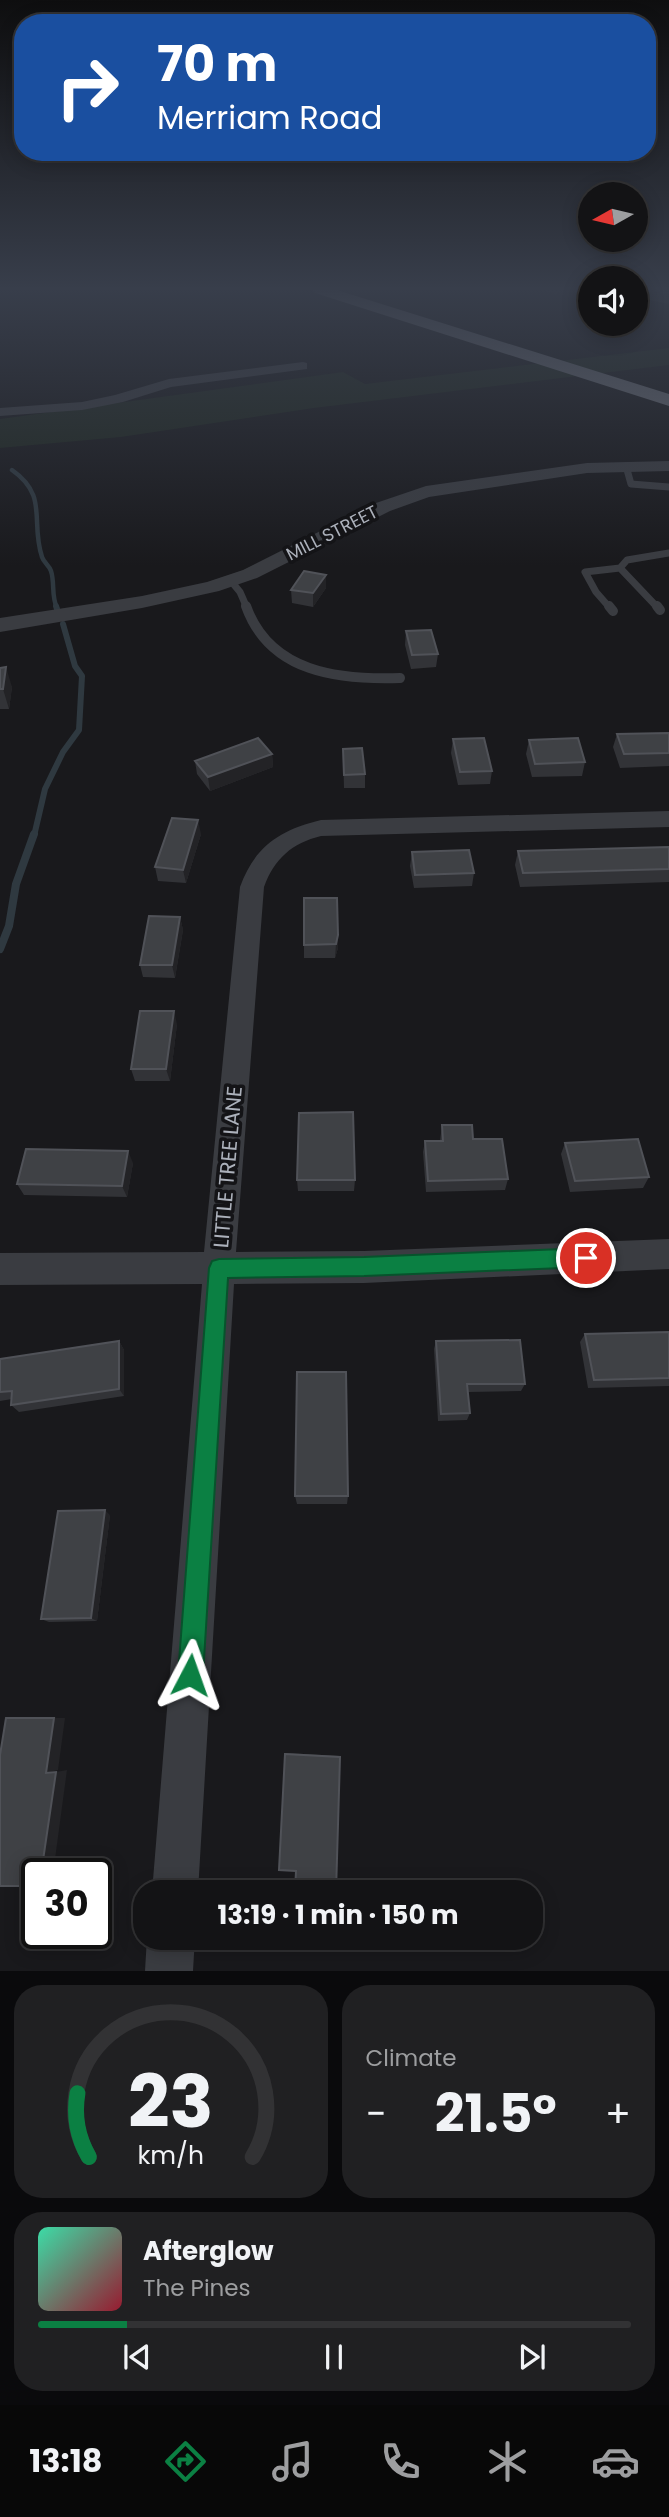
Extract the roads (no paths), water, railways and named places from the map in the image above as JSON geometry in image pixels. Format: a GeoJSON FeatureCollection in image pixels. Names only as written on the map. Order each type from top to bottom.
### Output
{"type":"FeatureCollection","features":[{"type":"Feature","properties":{"kind":"highway"},"geometry":{"type":"LineString","coordinates":[[612,382],[669,400]]}},
{"type":"Feature","properties":{"kind":"street"},"geometry":{"type":"LineString","coordinates":[[0,412],[82,406],[177,382]]}},
{"type":"Feature","properties":{"kind":"street","name":"MILL STREET"},"geometry":{"type":"LineString","coordinates":[[0,625],[170,597],[232,581],[383,508],[426,492],[587,468],[669,466]]}},
{"type":"Feature","properties":{"kind":"street","name":"LITTLE TREE LANE"},"geometry":{"type":"LineString","coordinates":[[176,1880],[219,1268],[252,887],[262,859],[273,847],[303,832],[321,828],[669,819]]}},
{"type":"Feature","properties":{"kind":"street"},"geometry":{"type":"LineString","coordinates":[[0,1269],[364,1267],[669,1254]]}},
{"type":"Feature","properties":{"kind":"street"},"geometry":{"type":"LineString","coordinates":[[169,1971],[170,1950]]}},
{"type":"Feature","properties":{"kind":"lane"},"geometry":{"type":"LineString","coordinates":[[626,466],[631,484],[669,487]]}},
{"type":"Feature","properties":{"kind":"lane"},"geometry":{"type":"LineString","coordinates":[[613,611],[596,592],[585,572],[620,568],[627,560],[669,553]]}},
{"type":"Feature","properties":{"kind":"lane"},"geometry":{"type":"LineString","coordinates":[[620,568],[660,610]]}},
{"type":"Feature","properties":{"kind":"lane"},"geometry":{"type":"LineString","coordinates":[[232,581],[244,594],[247,609],[256,628],[291,660],[334,678],[400,678]]}},
{"type":"Feature","properties":{"kind":"waterway"},"geometry":{"type":"LineString","coordinates":[[12,470],[31,490],[35,499],[39,544],[43,559],[51,571],[57,608]]}},
{"type":"Feature","properties":{"kind":"waterway"},"geometry":{"type":"LineString","coordinates":[[34,836],[45,789],[63,752],[79,730],[82,676],[75,666],[63,624]]}},
{"type":"Feature","properties":{"kind":"waterway"},"geometry":{"type":"LineString","coordinates":[[0,949],[9,926],[16,884],[34,834]]}}]}
